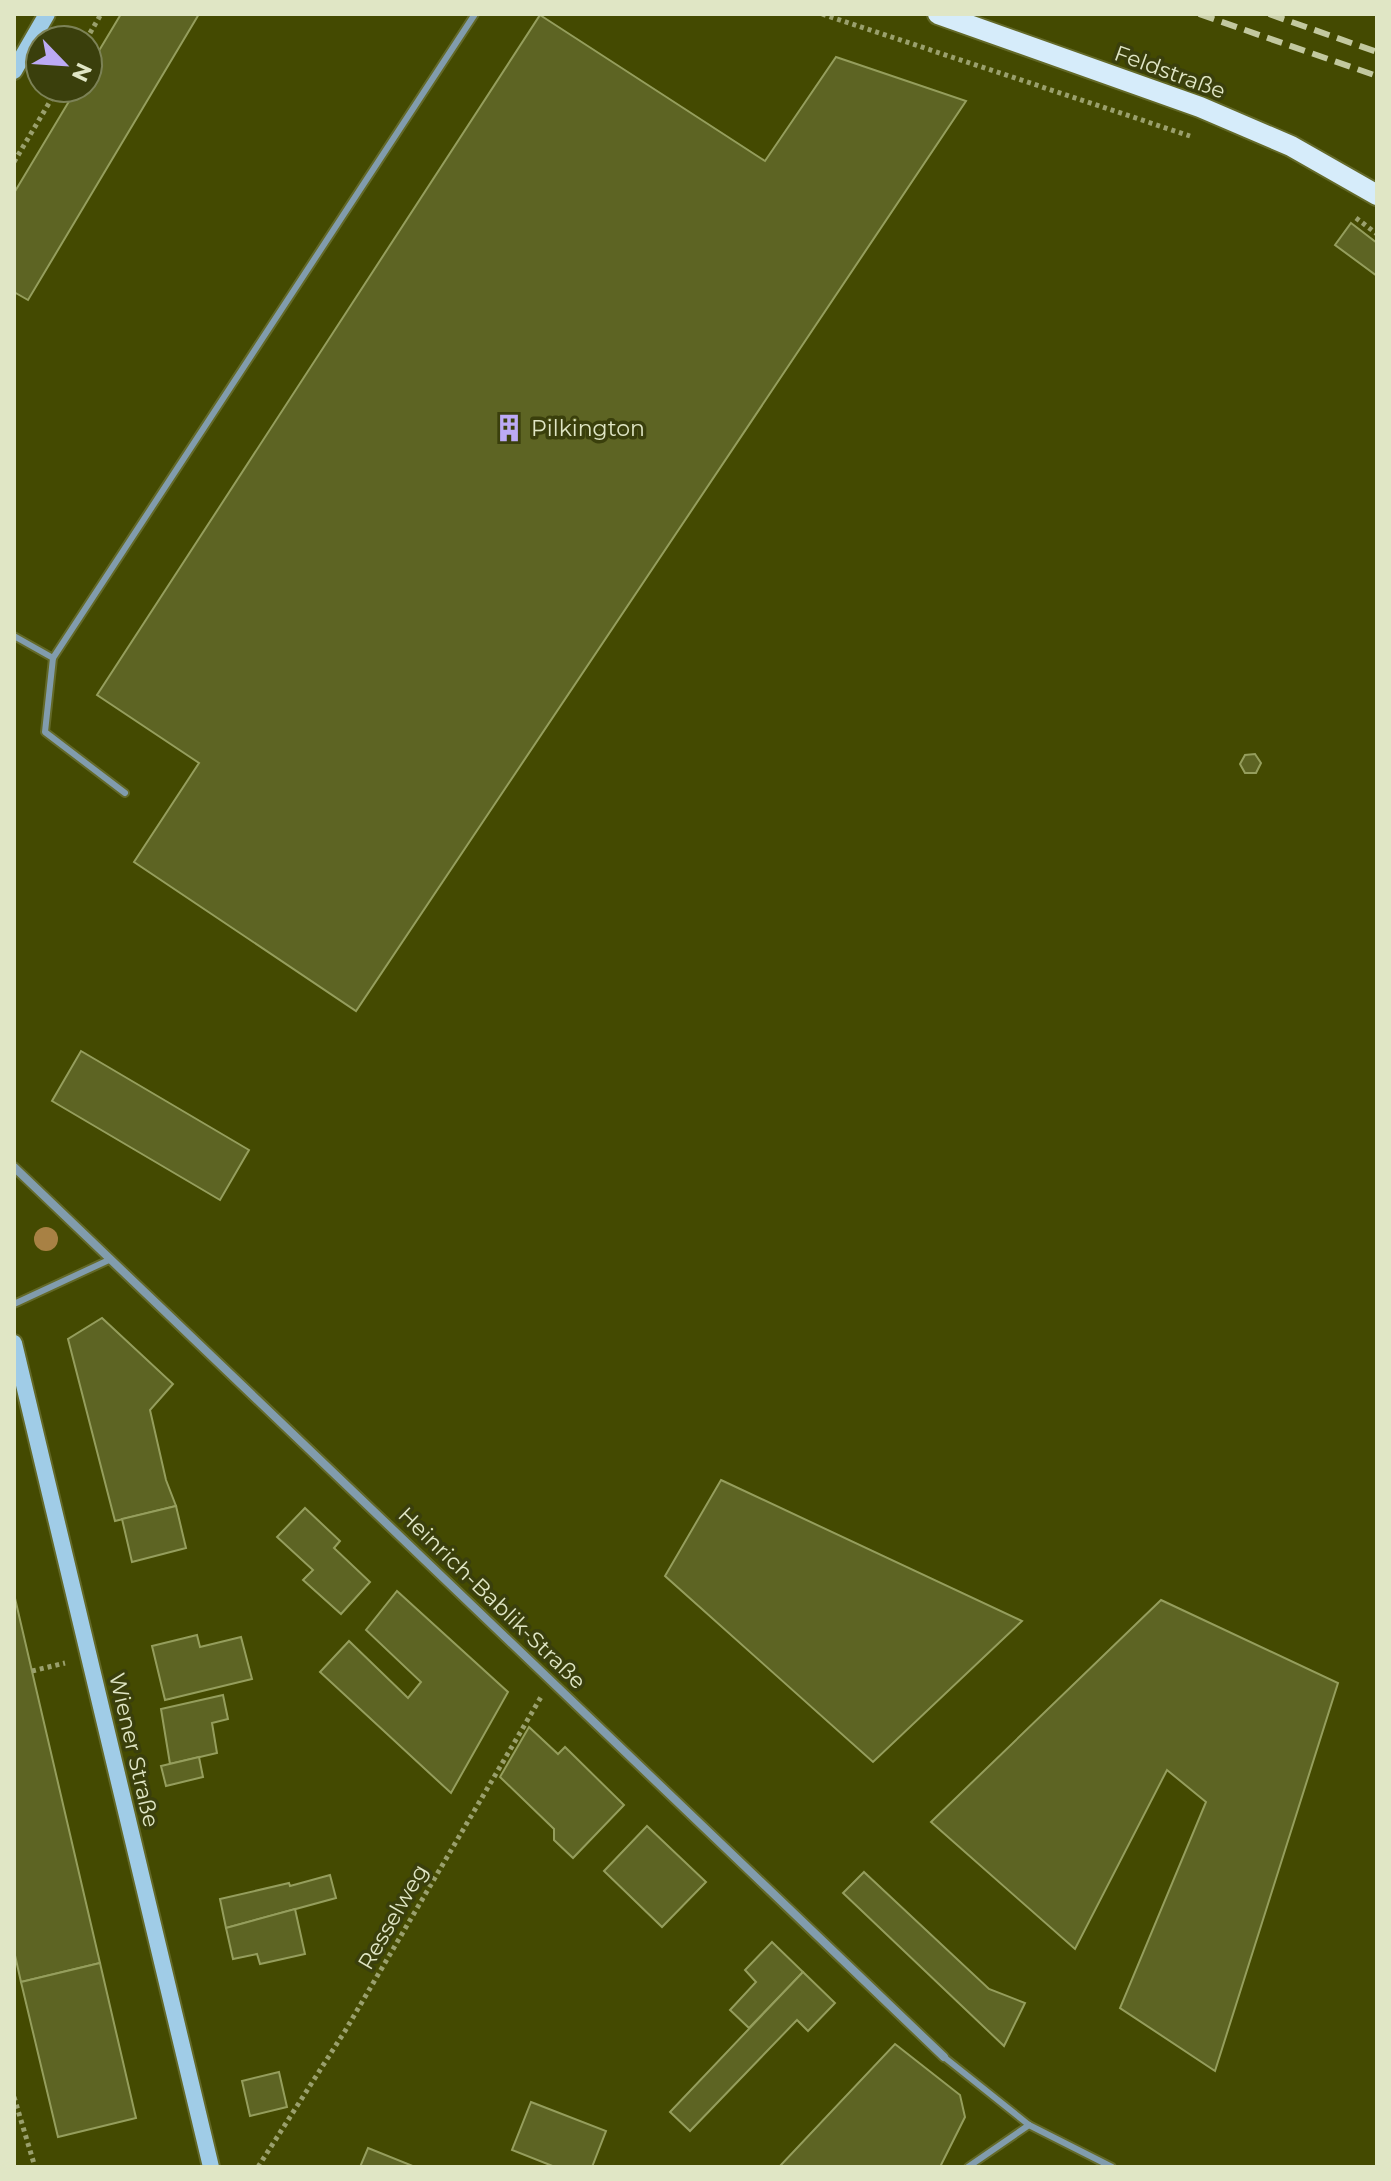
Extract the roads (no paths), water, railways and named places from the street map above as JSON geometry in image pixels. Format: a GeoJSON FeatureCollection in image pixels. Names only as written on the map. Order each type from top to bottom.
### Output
{"type":"FeatureCollection","features":[{"type":"Feature","properties":{"kind":"main road"},"geometry":{"type":"LineString","coordinates":[[14,71],[47,14]]}},
{"type":"Feature","properties":{"kind":"main road","name":"Feldstraße"},"geometry":{"type":"LineString","coordinates":[[938,14],[1200,107],[1291,146],[1377,195]]}},
{"type":"Feature","properties":{"kind":"main road","name":"Wiener Straße"},"geometry":{"type":"LineString","coordinates":[[14,1343],[211,2167]]}},
{"type":"Feature","properties":{"kind":"street","name":"Heinrich-Bablik-Straße"},"geometry":{"type":"LineString","coordinates":[[14,1167],[944,2057]]}},
{"type":"Feature","properties":{"kind":"lane"},"geometry":{"type":"LineString","coordinates":[[125,793],[45,732],[53,658],[475,14]]}},
{"type":"Feature","properties":{"kind":"lane"},"geometry":{"type":"LineString","coordinates":[[14,636],[53,658]]}},
{"type":"Feature","properties":{"kind":"lane"},"geometry":{"type":"LineString","coordinates":[[14,1304],[111,1259]]}},
{"type":"Feature","properties":{"kind":"lane"},"geometry":{"type":"LineString","coordinates":[[944,2057],[1029,2125],[1112,2167]]}},
{"type":"Feature","properties":{"kind":"lane"},"geometry":{"type":"LineString","coordinates":[[968,2167],[1029,2125]]}},
{"type":"Feature","properties":{"kind":"railway"},"geometry":{"type":"LineString","coordinates":[[1199,14],[1377,76]]}},
{"type":"Feature","properties":{"kind":"railway"},"geometry":{"type":"LineString","coordinates":[[1269,14],[1377,52]]}},
{"type":"Feature","properties":{"kind":"place","name":"Pilkington"},"geometry":{"type":"Point","coordinates":[509,428]}}]}
